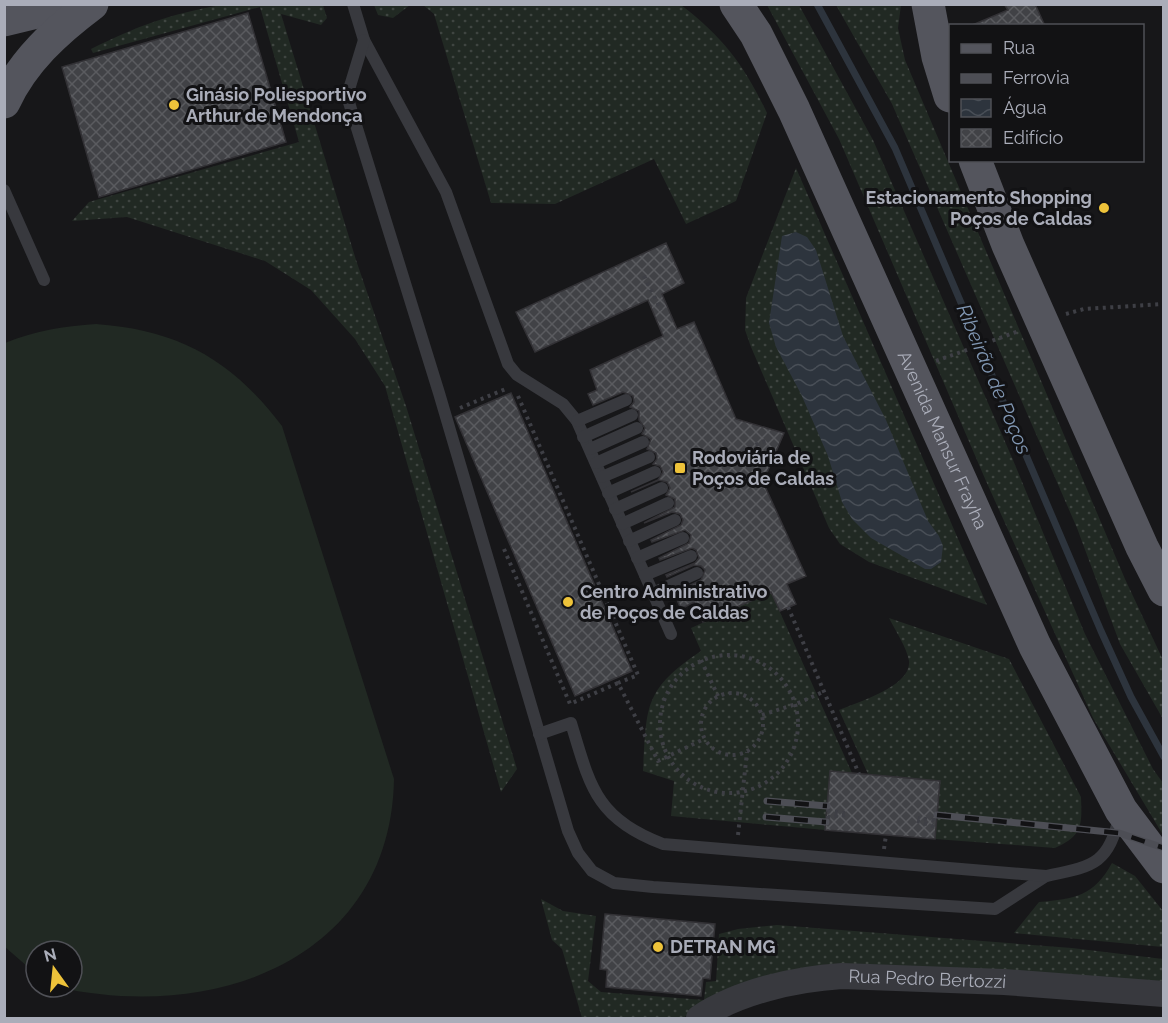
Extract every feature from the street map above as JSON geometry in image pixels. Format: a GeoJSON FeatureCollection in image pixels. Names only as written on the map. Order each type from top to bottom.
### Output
{"type":"FeatureCollection","features":[{"type":"Feature","properties":{"kind":"main road"},"geometry":{"type":"LineString","coordinates":[[4,20],[70,4]]}},
{"type":"Feature","properties":{"kind":"main road"},"geometry":{"type":"LineString","coordinates":[[4,102],[29,62],[50,38],[92,4]]}},
{"type":"Feature","properties":{"kind":"main road","name":"Avenida Mansur Frayha"},"geometry":{"type":"LineString","coordinates":[[736,4],[756,34],[794,110],[1035,646],[1121,810],[1164,867]]}},
{"type":"Feature","properties":{"kind":"main road"},"geometry":{"type":"LineString","coordinates":[[928,4],[938,57],[949,90]]}},
{"type":"Feature","properties":{"kind":"main road"},"geometry":{"type":"LineString","coordinates":[[976,162],[1008,245],[1142,547],[1164,590]]}},
{"type":"Feature","properties":{"kind":"street","name":"Rua Pedro Bertozzi"},"geometry":{"type":"LineString","coordinates":[[699,1018],[768,989],[819,977],[1004,982],[1164,994]]}},
{"type":"Feature","properties":{"kind":"lane"},"geometry":{"type":"LineString","coordinates":[[353,4],[364,40],[446,192],[508,364],[517,375],[563,404],[577,422],[671,634]]}},
{"type":"Feature","properties":{"kind":"lane"},"geometry":{"type":"LineString","coordinates":[[364,40],[347,96],[439,393],[568,831],[578,853],[592,871],[614,883],[995,909],[1046,876]]}},
{"type":"Feature","properties":{"kind":"lane"},"geometry":{"type":"LineString","coordinates":[[4,190],[44,280]]}},
{"type":"Feature","properties":{"kind":"lane"},"geometry":{"type":"LineString","coordinates":[[577,422],[626,400]]}},
{"type":"Feature","properties":{"kind":"lane"},"geometry":{"type":"LineString","coordinates":[[583,437],[632,415]]}},
{"type":"Feature","properties":{"kind":"lane"},"geometry":{"type":"LineString","coordinates":[[590,449],[637,429]]}},
{"type":"Feature","properties":{"kind":"lane"},"geometry":{"type":"LineString","coordinates":[[596,463],[643,442]]}},
{"type":"Feature","properties":{"kind":"lane"},"geometry":{"type":"LineString","coordinates":[[602,477],[649,457]]}},
{"type":"Feature","properties":{"kind":"lane"},"geometry":{"type":"LineString","coordinates":[[608,493],[655,472]]}},
{"type":"Feature","properties":{"kind":"lane"},"geometry":{"type":"LineString","coordinates":[[615,509],[662,488]]}},
{"type":"Feature","properties":{"kind":"lane"},"geometry":{"type":"LineString","coordinates":[[622,524],[668,503]]}},
{"type":"Feature","properties":{"kind":"lane"},"geometry":{"type":"LineString","coordinates":[[629,541],[675,520]]}},
{"type":"Feature","properties":{"kind":"lane"},"geometry":{"type":"LineString","coordinates":[[637,558],[683,538]]}},
{"type":"Feature","properties":{"kind":"lane"},"geometry":{"type":"LineString","coordinates":[[645,575],[691,556]]}},
{"type":"Feature","properties":{"kind":"lane"},"geometry":{"type":"LineString","coordinates":[[653,593],[697,573]]}},
{"type":"Feature","properties":{"kind":"lane"},"geometry":{"type":"LineString","coordinates":[[539,734],[571,723],[595,795],[616,820],[639,835],[663,844],[1046,876],[1083,868],[1098,859],[1113,842],[1121,810]]}},
{"type":"Feature","properties":{"kind":"path"},"geometry":{"type":"LineString","coordinates":[[644,276],[661,310]]}},
{"type":"Feature","properties":{"kind":"path"},"geometry":{"type":"LineString","coordinates":[[951,356],[1084,309],[1164,304]]}},
{"type":"Feature","properties":{"kind":"path"},"geometry":{"type":"LineString","coordinates":[[458,409],[514,386],[638,675],[570,704],[502,543]]}},
{"type":"Feature","properties":{"kind":"path"},"geometry":{"type":"LineString","coordinates":[[735,454],[768,440]]}},
{"type":"Feature","properties":{"kind":"path"},"geometry":{"type":"LineString","coordinates":[[788,607],[860,774]]}},
{"type":"Feature","properties":{"kind":"path"},"geometry":{"type":"LineString","coordinates":[[723,655],[747,657],[758,662],[768,667],[786,683],[796,704],[798,728],[793,751],[781,771],[763,785],[742,792],[720,793],[699,787],[680,774],[667,757],[658,735],[660,713],[666,692],[681,674],[700,660],[723,655]]}},
{"type":"Feature","properties":{"kind":"path"},"geometry":{"type":"LineString","coordinates":[[700,660],[718,696]]}},
{"type":"Feature","properties":{"kind":"path"},"geometry":{"type":"LineString","coordinates":[[618,683],[658,761],[704,739]]}},
{"type":"Feature","properties":{"kind":"path"},"geometry":{"type":"LineString","coordinates":[[762,715],[823,692]]}},
{"type":"Feature","properties":{"kind":"path"},"geometry":{"type":"LineString","coordinates":[[737,850],[747,752],[761,736],[762,715],[749,698],[728,693],[718,696],[710,702],[701,720],[704,739],[717,753],[727,756],[747,752]]}},
{"type":"Feature","properties":{"kind":"shaded area"},"geometry":{"type":"Polygon","coordinates":[[[374,4],[410,5],[393,18],[378,15],[374,4]]]}},
{"type":"Feature","properties":{"kind":"shaded area"},"geometry":{"type":"Polygon","coordinates":[[[221,5],[323,5],[327,18],[321,25],[281,14],[356,260],[406,406],[517,769],[501,792],[385,386],[355,339],[311,290],[265,261],[127,217],[72,221],[89,202],[299,142],[260,7],[93,53],[91,49],[154,22],[186,12],[221,5]]]}},
{"type":"Feature","properties":{"kind":"shaded area"},"geometry":{"type":"Polygon","coordinates":[[[423,5],[681,5],[732,53],[767,113],[736,201],[686,224],[654,159],[555,204],[491,203],[434,14],[423,5]]]}},
{"type":"Feature","properties":{"kind":"shaded area"},"geometry":{"type":"Polygon","coordinates":[[[767,5],[799,5],[873,140],[1013,460],[1085,634],[1153,769],[1163,783],[1163,835],[1093,718],[986,481],[839,139],[767,5]]]}},
{"type":"Feature","properties":{"kind":"shaded area"},"geometry":{"type":"Polygon","coordinates":[[[836,5],[901,5],[898,28],[905,60],[1125,579],[1163,660],[1163,719],[1120,644],[1077,528],[892,104],[836,5]]]}},
{"type":"Feature","properties":{"kind":"shaded area"},"geometry":{"type":"Polygon","coordinates":[[[796,168],[987,605],[869,562],[840,544],[829,528],[745,330],[746,298],[796,168]]]}},
{"type":"Feature","properties":{"kind":"shaded area"},"geometry":{"type":"Polygon","coordinates":[[[96,324],[126,327],[153,333],[201,352],[244,383],[282,426],[394,779],[385,841],[363,892],[329,933],[285,963],[234,984],[177,995],[118,996],[84,991],[84,939],[24,939],[24,964],[5,947],[5,343],[27,335],[72,326],[96,324]]]}},
{"type":"Feature","properties":{"kind":"shaded area"},"geometry":{"type":"Polygon","coordinates":[[[771,592],[852,773],[825,830],[671,816],[674,781],[643,771],[646,730],[652,701],[668,677],[701,651],[691,628],[771,592]]]}},
{"type":"Feature","properties":{"kind":"shaded area"},"geometry":{"type":"Polygon","coordinates":[[[889,618],[1009,659],[1081,797],[1081,822],[1071,839],[1055,848],[935,839],[940,781],[868,774],[839,710],[882,692],[902,678],[908,670],[909,661],[906,650],[889,618]]]}},
{"type":"Feature","properties":{"kind":"shaded area"},"geometry":{"type":"Polygon","coordinates":[[[1112,863],[1135,876],[1163,911],[1163,947],[1014,933],[1039,902],[1082,894],[1098,883],[1112,863]]]}},
{"type":"Feature","properties":{"kind":"shaded area"},"geometry":{"type":"Polygon","coordinates":[[[541,899],[563,911],[596,916],[588,981],[601,992],[704,1000],[706,982],[716,981],[719,934],[738,929],[777,925],[1072,948],[1163,959],[1163,992],[827,973],[703,1005],[683,1018],[582,1018],[562,949],[552,940],[541,899]]]}},
{"type":"Feature","properties":{"kind":"water"},"geometry":{"type":"Polygon","coordinates":[[[796,232],[807,237],[816,250],[843,336],[886,420],[928,521],[939,536],[943,546],[941,562],[931,569],[925,569],[871,538],[852,519],[842,502],[828,456],[801,394],[776,347],[769,323],[782,236],[796,232]]]}},
{"type":"Feature","properties":{"kind":"building"},"geometry":{"type":"Polygon","coordinates":[[[1004,4],[1035,4],[1044,24],[975,24],[1008,10],[1004,4]]]}},
{"type":"Feature","properties":{"kind":"building","name":"Ginásio Poliesportivo Arthur de Mendonça"},"geometry":{"type":"Polygon","coordinates":[[[248,13],[286,142],[99,197],[62,67],[248,13]]]}},
{"type":"Feature","properties":{"kind":"building","name":"Rodoviária de Poços de Caldas"},"geometry":{"type":"Polygon","coordinates":[[[666,243],[684,283],[662,294],[677,329],[694,322],[736,419],[784,433],[763,482],[806,576],[787,584],[796,604],[780,611],[771,592],[703,622],[694,602],[681,609],[674,593],[701,580],[705,570],[701,566],[694,565],[667,577],[666,575],[695,563],[699,558],[696,550],[692,548],[660,560],[659,558],[689,543],[691,535],[685,530],[652,542],[651,540],[681,525],[683,520],[680,514],[672,512],[644,523],[675,507],[675,499],[666,495],[670,488],[667,482],[659,480],[631,492],[658,480],[663,472],[660,466],[653,464],[657,459],[656,453],[647,449],[651,439],[642,434],[645,428],[639,420],[639,411],[630,407],[634,402],[633,396],[623,392],[593,405],[588,394],[597,390],[590,370],[663,336],[648,300],[535,352],[516,312],[666,243]]]}},
{"type":"Feature","properties":{"kind":"building","name":"Centro Administrativo de Poços de Caldas"},"geometry":{"type":"Polygon","coordinates":[[[511,393],[632,671],[575,696],[455,417],[511,393]]]}},
{"type":"Feature","properties":{"kind":"building"},"geometry":{"type":"Polygon","coordinates":[[[830,771],[940,781],[935,839],[825,830],[830,771]]]}},
{"type":"Feature","properties":{"kind":"building","name":"DETRAN MG"},"geometry":{"type":"Polygon","coordinates":[[[605,914],[715,924],[710,979],[703,978],[701,996],[606,987],[607,970],[600,969],[605,914]]]}},
{"type":"Feature","properties":{"kind":"waterway","name":"Ribeirão de Poços"},"geometry":{"type":"LineString","coordinates":[[817,4],[895,148],[1101,631],[1131,697],[1164,757]]}},
{"type":"Feature","properties":{"kind":"railway"},"geometry":{"type":"LineString","coordinates":[[767,801],[827,806]]}},
{"type":"Feature","properties":{"kind":"railway"},"geometry":{"type":"LineString","coordinates":[[937,815],[1119,833],[1164,848]]}},
{"type":"Feature","properties":{"kind":"railway"},"geometry":{"type":"LineString","coordinates":[[766,817],[826,822]]}},
{"type":"Feature","properties":{"kind":"place","name":"Ginásio Poliesportivo Arthur de Mendonça"},"geometry":{"type":"Point","coordinates":[174,105]}},
{"type":"Feature","properties":{"kind":"place","name":"Estacionamento Shopping Poços de Caldas"},"geometry":{"type":"Point","coordinates":[1104,208]}},
{"type":"Feature","properties":{"kind":"place","name":"Rodoviária de Poços de Caldas"},"geometry":{"type":"Point","coordinates":[680,468]}},
{"type":"Feature","properties":{"kind":"place","name":"Centro Administrativo de Poços de Caldas"},"geometry":{"type":"Point","coordinates":[568,602]}},
{"type":"Feature","properties":{"kind":"place","name":"DETRAN MG"},"geometry":{"type":"Point","coordinates":[658,947]}}]}
